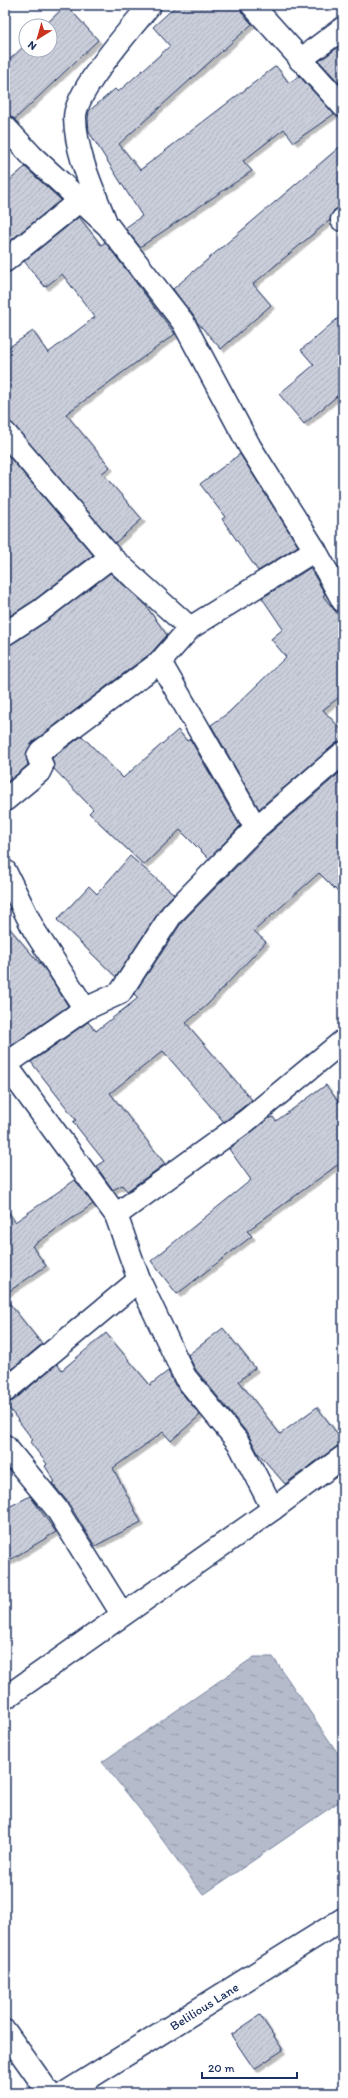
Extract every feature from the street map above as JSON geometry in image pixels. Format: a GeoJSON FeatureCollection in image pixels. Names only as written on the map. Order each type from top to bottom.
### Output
{"type":"FeatureCollection","features":[{"type":"Feature","properties":{"kind":"street"},"geometry":{"type":"LineString","coordinates":[[108,226],[82,162],[75,116],[86,88],[115,48],[150,5]]}},
{"type":"Feature","properties":{"kind":"street"},"geometry":{"type":"LineString","coordinates":[[252,5],[343,106]]}},
{"type":"Feature","properties":{"kind":"street"},"geometry":{"type":"LineString","coordinates":[[300,60],[343,28]]}},
{"type":"Feature","properties":{"kind":"street"},"geometry":{"type":"LineString","coordinates":[[5,127],[32,156],[108,226],[184,322],[250,446],[315,550],[343,600]]}},
{"type":"Feature","properties":{"kind":"street"},"geometry":{"type":"LineString","coordinates":[[5,261],[80,200]]}},
{"type":"Feature","properties":{"kind":"street"},"geometry":{"type":"LineString","coordinates":[[5,433],[111,557],[190,628]]}},
{"type":"Feature","properties":{"kind":"street"},"geometry":{"type":"LineString","coordinates":[[5,800],[39,772],[42,766],[38,756],[41,751],[160,662],[190,628],[315,550]]}},
{"type":"Feature","properties":{"kind":"street"},"geometry":{"type":"LineString","coordinates":[[5,634],[40,611],[111,557]]}},
{"type":"Feature","properties":{"kind":"street"},"geometry":{"type":"LineString","coordinates":[[160,662],[256,828]]}},
{"type":"Feature","properties":{"kind":"street"},"geometry":{"type":"LineString","coordinates":[[274,1509],[238,1442],[186,1378],[139,1280],[116,1215],[6,1065],[85,1009],[120,993],[172,914],[256,828],[343,753]]}},
{"type":"Feature","properties":{"kind":"street"},"geometry":{"type":"LineString","coordinates":[[5,872],[34,930],[85,1009]]}},
{"type":"Feature","properties":{"kind":"street"},"geometry":{"type":"LineString","coordinates":[[116,1215],[246,1121],[343,1041]]}},
{"type":"Feature","properties":{"kind":"street"},"geometry":{"type":"LineString","coordinates":[[5,1390],[139,1280]]}},
{"type":"Feature","properties":{"kind":"street"},"geometry":{"type":"LineString","coordinates":[[5,1446],[56,1508],[122,1614]]}},
{"type":"Feature","properties":{"kind":"street"},"geometry":{"type":"LineString","coordinates":[[5,1698],[122,1614],[274,1509],[343,1457]]}},
{"type":"Feature","properties":{"kind":"street","name":"Belilious Lane"},"geometry":{"type":"LineString","coordinates":[[64,2093],[343,1919]]}},
{"type":"Feature","properties":{"kind":"street"},"geometry":{"type":"LineString","coordinates":[[5,2031],[49,2093]]}},
{"type":"Feature","properties":{"kind":"water"},"geometry":{"type":"Polygon","coordinates":[[[254,1657],[273,1657],[343,1761],[343,1799],[203,1895],[141,1811],[102,1762],[254,1657]]]}},
{"type":"Feature","properties":{"kind":"building"},"geometry":{"type":"Polygon","coordinates":[[[66,5],[98,40],[15,119],[5,115],[5,64],[18,52],[18,58],[58,58],[58,18],[52,18],[66,5]]]}},
{"type":"Feature","properties":{"kind":"building"},"geometry":{"type":"Polygon","coordinates":[[[177,5],[240,5],[242,13],[252,24],[119,144],[140,170],[276,66],[289,83],[299,76],[334,114],[294,142],[284,129],[243,161],[252,171],[140,247],[125,228],[142,216],[89,132],[89,111],[115,89],[118,92],[170,46],[153,27],[177,5]]]}},
{"type":"Feature","properties":{"kind":"building"},"geometry":{"type":"Polygon","coordinates":[[[343,44],[343,87],[319,61],[343,44]]]}},
{"type":"Feature","properties":{"kind":"building"},"geometry":{"type":"Polygon","coordinates":[[[343,144],[343,207],[334,210],[330,220],[253,284],[271,305],[221,349],[197,322],[173,289],[343,144]]]}},
{"type":"Feature","properties":{"kind":"building"},"geometry":{"type":"Polygon","coordinates":[[[25,167],[61,200],[9,242],[5,237],[5,184],[25,167]]]}},
{"type":"Feature","properties":{"kind":"building"},"geometry":{"type":"Polygon","coordinates":[[[79,217],[101,245],[105,242],[175,334],[66,414],[110,467],[102,473],[142,519],[115,543],[14,425],[5,421],[5,350],[33,331],[48,353],[95,317],[62,274],[45,287],[24,261],[79,217]]]}},
{"type":"Feature","properties":{"kind":"building"},"geometry":{"type":"Polygon","coordinates":[[[343,314],[343,391],[304,424],[279,394],[314,365],[301,350],[343,314]]]}},
{"type":"Feature","properties":{"kind":"building"},"geometry":{"type":"Polygon","coordinates":[[[5,452],[93,555],[33,601],[5,619],[5,452]]]}},
{"type":"Feature","properties":{"kind":"building"},"geometry":{"type":"Polygon","coordinates":[[[240,454],[298,546],[258,571],[222,519],[225,517],[200,484],[240,454]]]}},
{"type":"Feature","properties":{"kind":"building"},"geometry":{"type":"Polygon","coordinates":[[[310,568],[325,594],[323,596],[343,621],[343,694],[323,710],[343,731],[343,741],[335,744],[259,809],[211,725],[228,713],[286,657],[271,639],[283,629],[262,598],[310,568]]]}},
{"type":"Feature","properties":{"kind":"building"},"geometry":{"type":"Polygon","coordinates":[[[110,573],[143,602],[167,635],[151,653],[34,741],[26,755],[28,765],[5,784],[5,646],[12,644],[47,621],[110,573]]]}},
{"type":"Feature","properties":{"kind":"building"},"geometry":{"type":"Polygon","coordinates":[[[178,730],[187,741],[190,739],[240,826],[209,859],[180,830],[144,865],[89,813],[93,809],[54,769],[52,758],[82,736],[123,778],[178,730]]]}},
{"type":"Feature","properties":{"kind":"building"},"geometry":{"type":"Polygon","coordinates":[[[343,770],[343,897],[319,873],[254,931],[266,942],[207,1005],[186,1023],[252,1100],[224,1122],[163,1051],[110,1093],[165,1164],[127,1191],[122,1185],[113,1190],[96,1166],[104,1161],[73,1122],[76,1120],[31,1062],[88,1022],[96,1031],[138,998],[134,994],[182,922],[265,837],[343,770]]]}},
{"type":"Feature","properties":{"kind":"building"},"geometry":{"type":"Polygon","coordinates":[[[130,856],[174,894],[162,907],[116,977],[57,920],[89,886],[97,894],[130,856]]]}},
{"type":"Feature","properties":{"kind":"building"},"geometry":{"type":"Polygon","coordinates":[[[5,923],[47,972],[68,1006],[5,1050],[5,923]]]}},
{"type":"Feature","properties":{"kind":"building"},"geometry":{"type":"Polygon","coordinates":[[[326,1085],[343,1108],[343,1161],[247,1231],[252,1236],[177,1294],[151,1261],[251,1180],[229,1149],[268,1119],[273,1117],[276,1121],[326,1085]]]}},
{"type":"Feature","properties":{"kind":"building"},"geometry":{"type":"Polygon","coordinates":[[[75,1180],[93,1204],[32,1246],[46,1266],[5,1294],[5,1207],[15,1222],[75,1180]]]}},
{"type":"Feature","properties":{"kind":"building"},"geometry":{"type":"Polygon","coordinates":[[[5,1298],[42,1344],[5,1375],[5,1298]]]}},
{"type":"Feature","properties":{"kind":"building"},"geometry":{"type":"Polygon","coordinates":[[[223,1328],[255,1368],[239,1381],[280,1434],[317,1407],[343,1441],[343,1445],[336,1447],[285,1484],[258,1453],[248,1434],[196,1370],[188,1355],[223,1328]]]}},
{"type":"Feature","properties":{"kind":"building"},"geometry":{"type":"Polygon","coordinates":[[[106,1333],[150,1385],[168,1371],[175,1385],[200,1415],[171,1441],[163,1432],[113,1468],[141,1522],[95,1546],[67,1501],[52,1483],[55,1482],[45,1466],[47,1464],[30,1442],[33,1440],[5,1403],[13,1401],[57,1364],[62,1370],[106,1333]]]}},
{"type":"Feature","properties":{"kind":"building"},"geometry":{"type":"Polygon","coordinates":[[[30,1496],[56,1532],[5,1563],[5,1509],[30,1496]]]}},
{"type":"Feature","properties":{"kind":"building"},"geometry":{"type":"Polygon","coordinates":[[[260,2015],[283,2050],[254,2069],[231,2035],[260,2015]]]}}]}
